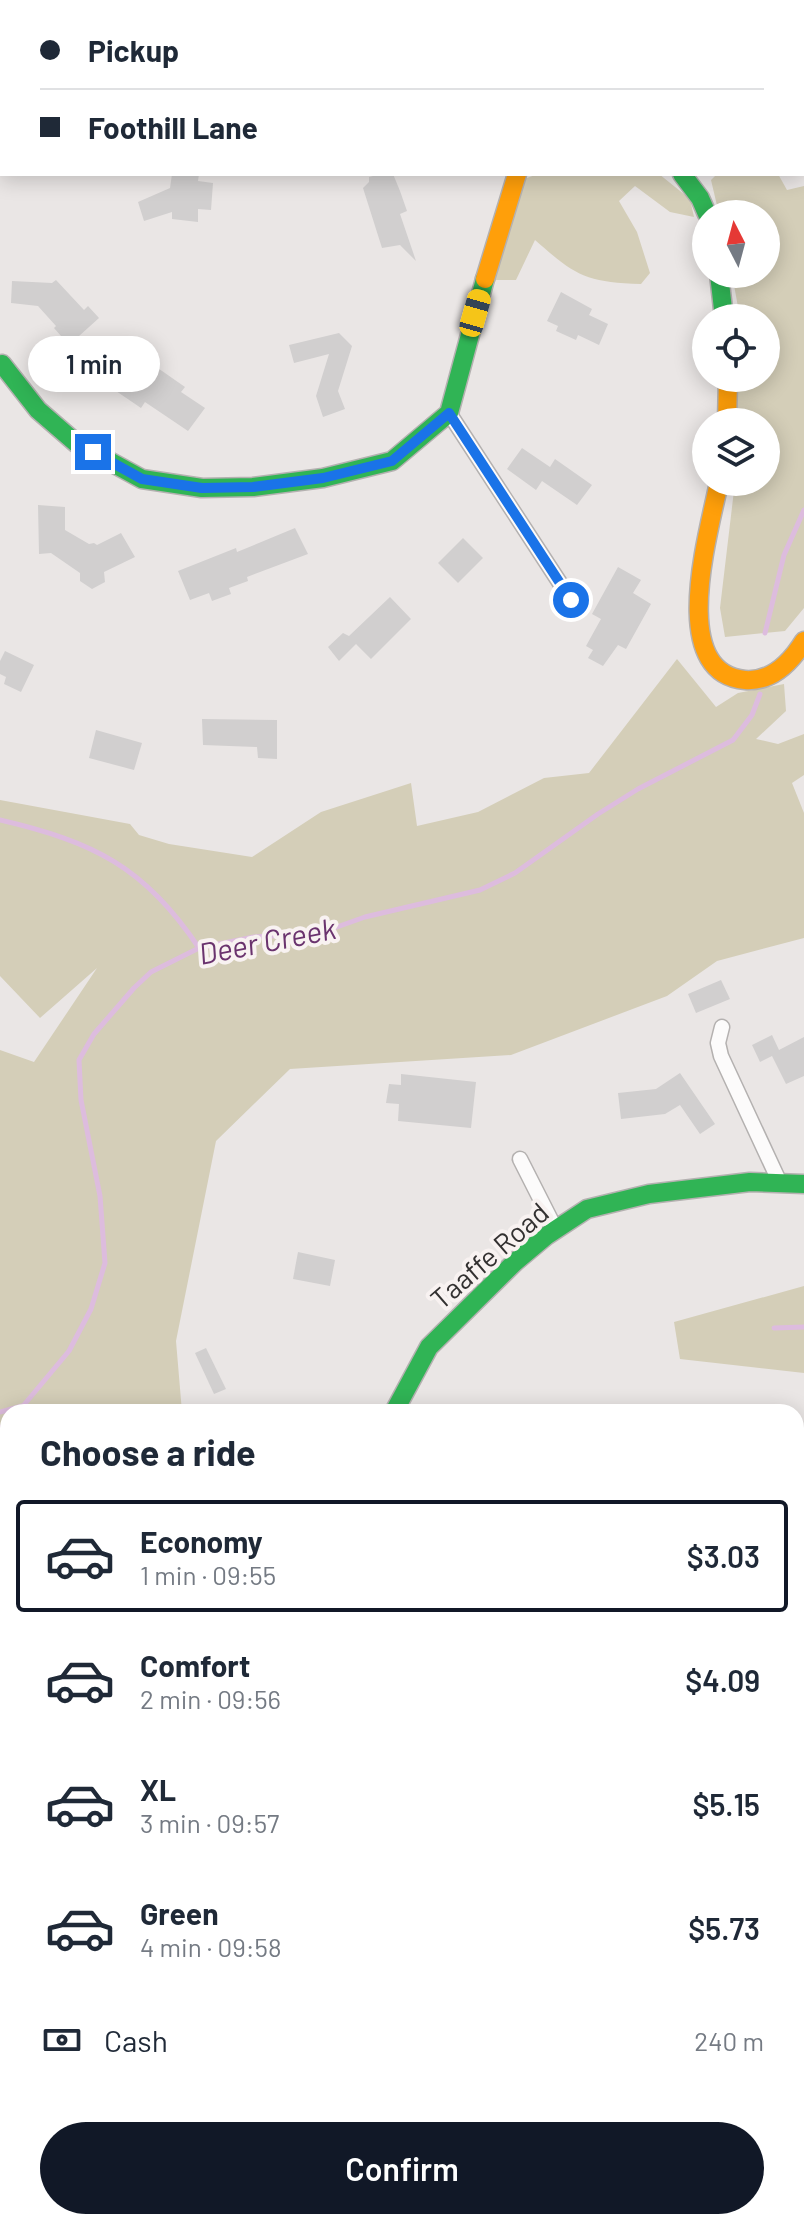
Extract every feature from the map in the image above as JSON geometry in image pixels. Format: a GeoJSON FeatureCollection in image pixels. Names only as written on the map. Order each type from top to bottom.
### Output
{"type":"FeatureCollection","features":[{"type":"Feature","properties":{"kind":"street"},"geometry":{"type":"LineString","coordinates":[[2,364],[38,410],[76,443],[142,479],[202,488],[253,487],[323,478],[392,461],[449,413],[467,340],[516,176]]}},
{"type":"Feature","properties":{"kind":"street"},"geometry":{"type":"LineString","coordinates":[[684,176],[701,200]]}},
{"type":"Feature","properties":{"kind":"street"},"geometry":{"type":"LineString","coordinates":[[449,413],[571,600]]}},
{"type":"Feature","properties":{"kind":"street"},"geometry":{"type":"LineString","coordinates":[[717,496],[700,597],[700,633],[708,658],[725,674],[753,681],[777,672],[796,655],[804,641]]}},
{"type":"Feature","properties":{"kind":"street"},"geometry":{"type":"LineString","coordinates":[[722,1027],[718,1043],[721,1056],[780,1183]]}},
{"type":"Feature","properties":{"kind":"street"},"geometry":{"type":"LineString","coordinates":[[520,1159],[556,1230]]}},
{"type":"Feature","properties":{"kind":"street","name":"Taaffe Road"},"geometry":{"type":"LineString","coordinates":[[398,1404],[429,1347],[503,1272],[587,1209],[649,1194],[750,1182],[804,1184]]}},
{"type":"Feature","properties":{"kind":"shaded area"},"geometry":{"type":"Polygon","coordinates":[[[532,176],[661,176],[690,199],[692,217],[670,212],[635,186],[619,201],[637,232],[650,273],[641,284],[582,275],[535,240],[516,280],[495,280],[524,179],[532,176]]]}},
{"type":"Feature","properties":{"kind":"shaded area"},"geometry":{"type":"Polygon","coordinates":[[[715,176],[779,176],[787,190],[804,186],[804,608],[785,631],[725,637],[720,608],[733,496],[780,496],[780,408],[737,408],[738,392],[780,392],[780,304],[737,304],[735,288],[780,288],[780,200],[716,200],[711,180],[715,176]]]}},
{"type":"Feature","properties":{"kind":"shaded area"},"geometry":{"type":"Polygon","coordinates":[[[677,659],[716,707],[738,693],[784,684],[786,711],[756,739],[778,744],[804,734],[804,775],[792,783],[804,813],[804,938],[717,961],[667,996],[511,1055],[290,1069],[216,1141],[176,1341],[181,1404],[0,1404],[0,1050],[34,1062],[97,968],[40,1018],[0,976],[0,800],[130,824],[139,835],[169,844],[252,857],[321,812],[411,783],[417,826],[478,812],[544,778],[589,773],[677,659]]]}},
{"type":"Feature","properties":{"kind":"shaded area"},"geometry":{"type":"Polygon","coordinates":[[[804,1286],[804,1373],[680,1359],[674,1322],[804,1286]]]}},
{"type":"Feature","properties":{"kind":"building"},"geometry":{"type":"Polygon","coordinates":[[[172,176],[199,176],[198,181],[213,183],[211,210],[198,209],[198,222],[172,219],[172,212],[144,221],[138,202],[170,188],[172,176]]]}},
{"type":"Feature","properties":{"kind":"building"},"geometry":{"type":"Polygon","coordinates":[[[394,176],[407,211],[400,214],[416,261],[400,245],[382,248],[363,188],[369,177],[394,176]]]}},
{"type":"Feature","properties":{"kind":"building"},"geometry":{"type":"Polygon","coordinates":[[[56,280],[84,310],[88,306],[99,318],[69,345],[38,306],[11,303],[12,281],[52,283],[56,280]]]}},
{"type":"Feature","properties":{"kind":"building"},"geometry":{"type":"Polygon","coordinates":[[[561,292],[592,309],[589,315],[608,324],[599,345],[578,335],[576,340],[556,331],[558,326],[547,321],[561,292]]]}},
{"type":"Feature","properties":{"kind":"building"},"geometry":{"type":"Polygon","coordinates":[[[339,333],[352,346],[338,391],[345,409],[323,417],[316,396],[329,354],[294,363],[289,345],[339,333]]]}},
{"type":"Feature","properties":{"kind":"building"},"geometry":{"type":"Polygon","coordinates":[[[142,357],[185,387],[181,392],[205,408],[188,431],[145,402],[141,408],[116,391],[142,357]]]}},
{"type":"Feature","properties":{"kind":"building"},"geometry":{"type":"Polygon","coordinates":[[[522,448],[550,467],[555,459],[592,485],[577,505],[542,481],[536,490],[507,469],[522,448]]]}},
{"type":"Feature","properties":{"kind":"building"},"geometry":{"type":"Polygon","coordinates":[[[38,505],[65,507],[65,530],[89,544],[97,545],[121,533],[135,557],[104,572],[105,582],[92,589],[80,581],[80,573],[51,553],[39,554],[38,505]]]}},
{"type":"Feature","properties":{"kind":"building"},"geometry":{"type":"Polygon","coordinates":[[[295,528],[308,554],[247,577],[248,581],[229,588],[231,594],[212,601],[209,593],[190,600],[178,571],[236,548],[237,552],[295,528]]]}},
{"type":"Feature","properties":{"kind":"building"},"geometry":{"type":"Polygon","coordinates":[[[463,538],[483,558],[458,583],[438,563],[463,538]]]}},
{"type":"Feature","properties":{"kind":"building"},"geometry":{"type":"Polygon","coordinates":[[[618,567],[641,580],[633,593],[651,604],[626,649],[618,645],[603,666],[588,658],[593,650],[586,646],[601,619],[592,614],[618,567]]]}},
{"type":"Feature","properties":{"kind":"building"},"geometry":{"type":"Polygon","coordinates":[[[390,597],[411,619],[371,659],[356,644],[339,661],[328,647],[343,633],[349,636],[390,597]]]}},
{"type":"Feature","properties":{"kind":"building"},"geometry":{"type":"Polygon","coordinates":[[[5,651],[34,665],[21,692],[4,684],[6,677],[0,674],[0,661],[5,651]]]}},
{"type":"Feature","properties":{"kind":"building"},"geometry":{"type":"Polygon","coordinates":[[[202,719],[277,720],[277,759],[258,758],[257,747],[203,745],[202,719]]]}},
{"type":"Feature","properties":{"kind":"building"},"geometry":{"type":"Polygon","coordinates":[[[96,730],[142,743],[134,770],[89,758],[96,730]]]}},
{"type":"Feature","properties":{"kind":"building"},"geometry":{"type":"Polygon","coordinates":[[[721,980],[730,999],[696,1013],[688,994],[721,980]]]}},
{"type":"Feature","properties":{"kind":"building"},"geometry":{"type":"Polygon","coordinates":[[[772,1035],[779,1050],[804,1037],[804,1076],[786,1084],[772,1056],[760,1062],[752,1045],[772,1035]]]}},
{"type":"Feature","properties":{"kind":"building"},"geometry":{"type":"Polygon","coordinates":[[[680,1073],[715,1124],[700,1134],[680,1105],[665,1114],[621,1119],[618,1093],[656,1089],[680,1073]]]}},
{"type":"Feature","properties":{"kind":"building"},"geometry":{"type":"Polygon","coordinates":[[[401,1074],[476,1082],[471,1128],[398,1121],[399,1104],[386,1103],[389,1084],[401,1085],[401,1074]]]}},
{"type":"Feature","properties":{"kind":"building"},"geometry":{"type":"Polygon","coordinates":[[[298,1252],[335,1260],[330,1286],[293,1279],[298,1252]]]}},
{"type":"Feature","properties":{"kind":"building"},"geometry":{"type":"Polygon","coordinates":[[[206,1348],[226,1389],[214,1394],[195,1353],[206,1348]]]}},
{"type":"Feature","properties":{"kind":"waterway","name":"Deer Creek"},"geometry":{"type":"LineString","coordinates":[[765,633],[784,555],[804,510]]}},
{"type":"Feature","properties":{"kind":"waterway","name":"Deer Creek"},"geometry":{"type":"LineString","coordinates":[[25,1404],[69,1351],[91,1309],[105,1263],[100,1196],[81,1100],[79,1060],[94,1034],[134,988],[151,972],[199,948],[254,937],[320,933],[365,917],[480,890],[515,873],[638,789],[733,740],[752,715],[760,694]]}},
{"type":"Feature","properties":{"kind":"waterway"},"geometry":{"type":"LineString","coordinates":[[0,820],[63,838],[114,862],[158,897],[199,948]]}},
{"type":"Feature","properties":{"kind":"waterway"},"geometry":{"type":"LineString","coordinates":[[774,1328],[804,1327]]}},
{"type":"Feature","properties":{"kind":"traffic: fast"},"geometry":{"type":"LineString","coordinates":[[684,176],[701,200]]}},
{"type":"Feature","properties":{"kind":"traffic: fast"},"geometry":{"type":"LineString","coordinates":[[2,364],[38,410],[76,443],[142,479],[202,488],[253,487],[323,478],[392,461],[449,413],[485,279]]}},
{"type":"Feature","properties":{"kind":"traffic: fast"},"geometry":{"type":"LineString","coordinates":[[721,288],[722,304]]}},
{"type":"Feature","properties":{"kind":"traffic: fast"},"geometry":{"type":"LineString","coordinates":[[398,1404],[429,1347],[515,1262],[546,1236],[587,1209],[649,1194],[750,1182],[804,1184]]}},
{"type":"Feature","properties":{"kind":"traffic: slow"},"geometry":{"type":"LineString","coordinates":[[485,279],[516,176]]}},
{"type":"Feature","properties":{"kind":"traffic: slow"},"geometry":{"type":"LineString","coordinates":[[727,408],[728,392]]}},
{"type":"Feature","properties":{"kind":"traffic: slow"},"geometry":{"type":"LineString","coordinates":[[716,496],[702,563],[699,596],[700,627],[706,653],[721,671],[745,680],[755,680],[780,669],[804,641]]}},
{"type":"Feature","properties":{"kind":"route"},"geometry":{"type":"LineString","coordinates":[[93,452],[142,479],[202,488],[253,487],[323,478],[392,461],[449,413],[571,600]]}}]}
